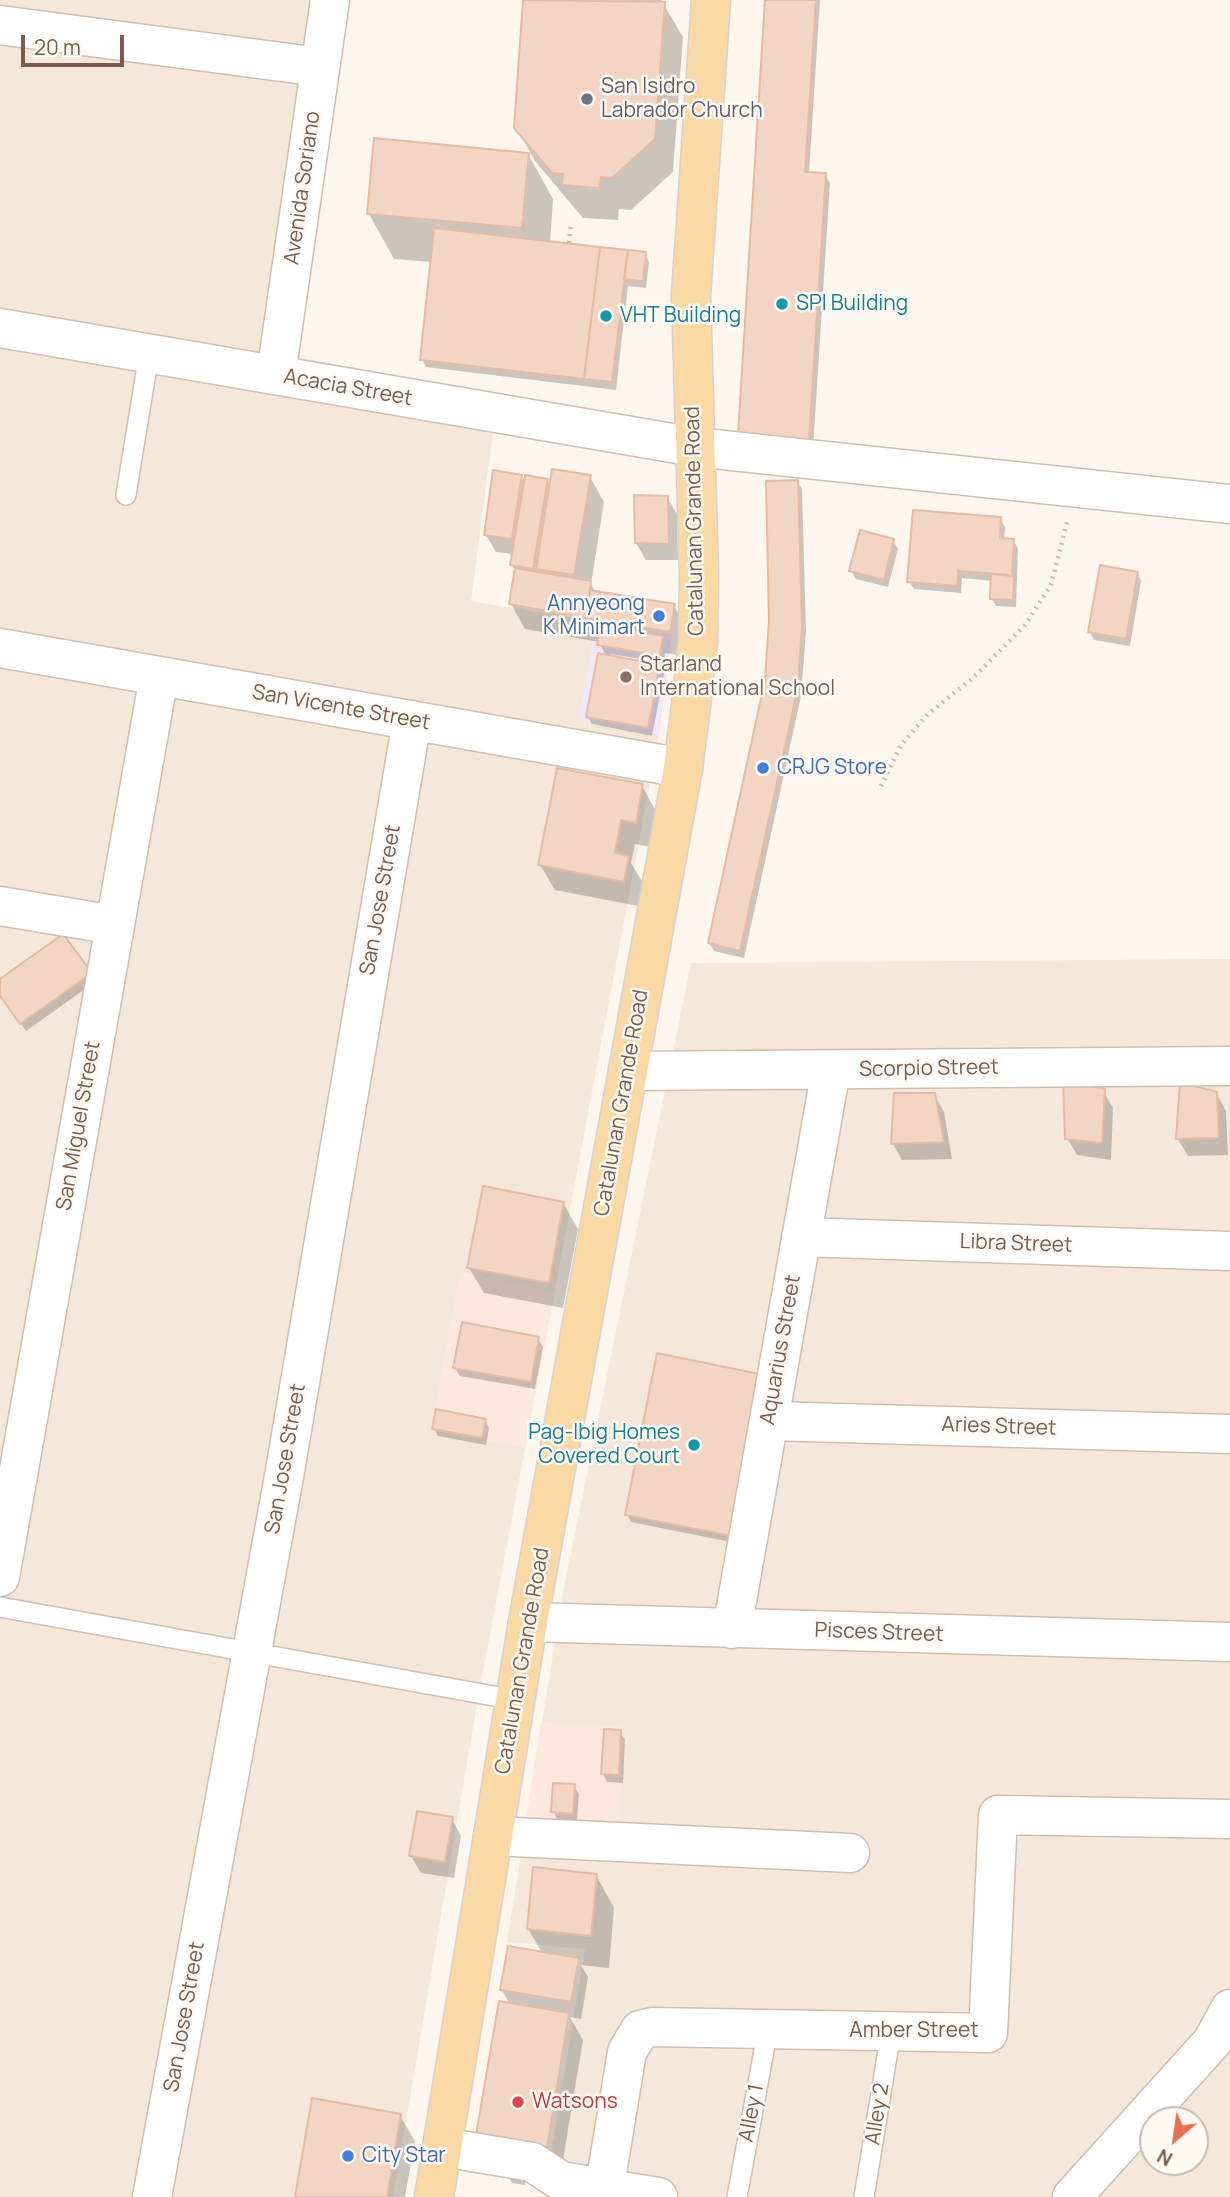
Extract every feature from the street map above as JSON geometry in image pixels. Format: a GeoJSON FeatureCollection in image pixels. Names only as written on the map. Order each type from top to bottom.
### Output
{"type":"FeatureCollection","features":[{"type":"Feature","properties":{"kind":"main road","name":"Catalunan Grande Road"},"geometry":{"type":"LineString","coordinates":[[438,2172],[528,1622],[683,768],[698,642],[699,536],[691,295],[711,0]]}},
{"type":"Feature","properties":{"kind":"street","name":"Avenida Soriano"},"geometry":{"type":"LineString","coordinates":[[276,375],[330,0]]}},
{"type":"Feature","properties":{"kind":"street"},"geometry":{"type":"LineString","coordinates":[[0,25],[320,67]]}},
{"type":"Feature","properties":{"kind":"street","name":"Acacia Street"},"geometry":{"type":"LineString","coordinates":[[0,328],[695,447],[1230,504]]}},
{"type":"Feature","properties":{"kind":"street","name":"San Vicente Street"},"geometry":{"type":"LineString","coordinates":[[0,648],[683,768]]}},
{"type":"Feature","properties":{"kind":"street","name":"San Miguel Street"},"geometry":{"type":"LineString","coordinates":[[0,1577],[159,676]]}},
{"type":"Feature","properties":{"kind":"street","name":"San Jose Street"},"geometry":{"type":"LineString","coordinates":[[152,2197],[251,1652],[412,720]]}},
{"type":"Feature","properties":{"kind":"street"},"geometry":{"type":"LineString","coordinates":[[0,906],[115,925]]}},
{"type":"Feature","properties":{"kind":"street","name":"Scorpio Street"},"geometry":{"type":"LineString","coordinates":[[628,1071],[1230,1066]]}},
{"type":"Feature","properties":{"kind":"street","name":"Aquarius Street"},"geometry":{"type":"LineString","coordinates":[[732,1629],[831,1070]]}},
{"type":"Feature","properties":{"kind":"street","name":"Libra Street"},"geometry":{"type":"LineString","coordinates":[[801,1237],[1230,1251]]}},
{"type":"Feature","properties":{"kind":"street","name":"Aries Street"},"geometry":{"type":"LineString","coordinates":[[769,1421],[1230,1434]]}},
{"type":"Feature","properties":{"kind":"street","name":"Pisces Street"},"geometry":{"type":"LineString","coordinates":[[528,1622],[1230,1642]]}},
{"type":"Feature","properties":{"kind":"street","name":"Amber Street"},"geometry":{"type":"LineString","coordinates":[[604,2192],[627,2052],[640,2030],[653,2027],[988,2033],[998,1815],[1230,1819]]}},
{"type":"Feature","properties":{"kind":"street"},"geometry":{"type":"LineString","coordinates":[[493,1836],[850,1853]]}},
{"type":"Feature","properties":{"kind":"street"},"geometry":{"type":"LineString","coordinates":[[1072,2197],[1212,2042],[1230,2009]]}},
{"type":"Feature","properties":{"kind":"street"},"geometry":{"type":"LineString","coordinates":[[438,2172],[532,2162],[561,2180],[604,2192],[658,2197]]}},
{"type":"Feature","properties":{"kind":"lane"},"geometry":{"type":"LineString","coordinates":[[125,495],[149,354]]}},
{"type":"Feature","properties":{"kind":"lane"},"geometry":{"type":"LineString","coordinates":[[0,1607],[516,1700]]}},
{"type":"Feature","properties":{"kind":"lane","name":"Alley 1"},"geometry":{"type":"LineString","coordinates":[[737,2197],[768,2029]]}},
{"type":"Feature","properties":{"kind":"lane","name":"Alley 2"},"geometry":{"type":"LineString","coordinates":[[864,2197],[891,2032]]}},
{"type":"Feature","properties":{"kind":"path"},"geometry":{"type":"LineString","coordinates":[[569,243],[571,224]]}},
{"type":"Feature","properties":{"kind":"path"},"geometry":{"type":"LineString","coordinates":[[881,786],[901,746],[928,714],[973,678],[1025,625],[1044,595],[1056,564],[1074,487]]}},
{"type":"Feature","properties":{"kind":"shaded area"},"geometry":{"type":"Polygon","coordinates":[[[0,0],[350,0],[297,357],[498,395],[471,601],[672,635],[659,735],[477,1704],[393,2197],[0,2197],[0,0]]]}},
{"type":"Feature","properties":{"kind":"shaded area","name":"Starland International School"},"geometry":{"type":"Polygon","coordinates":[[[596,622],[672,635],[659,735],[579,719],[596,622]]]}},
{"type":"Feature","properties":{"kind":"shaded area"},"geometry":{"type":"Polygon","coordinates":[[[1230,959],[1230,2197],[544,2197],[585,1949],[507,1942],[563,1592],[691,963],[1230,959]]]}},
{"type":"Feature","properties":{"kind":"shaded area"},"geometry":{"type":"Polygon","coordinates":[[[460,1272],[555,1291],[525,1448],[431,1430],[460,1272]]]}},
{"type":"Feature","properties":{"kind":"shaded area"},"geometry":{"type":"Polygon","coordinates":[[[541,1722],[624,1727],[619,1824],[526,1819],[541,1722]]]}},
{"type":"Feature","properties":{"kind":"building","name":"San Isidro Labrador Church"},"geometry":{"type":"Polygon","coordinates":[[[523,0],[665,2],[655,139],[612,178],[601,177],[600,188],[562,185],[563,174],[552,173],[514,128],[523,0]]]}},
{"type":"Feature","properties":{"kind":"building","name":"SPI Building"},"geometry":{"type":"Polygon","coordinates":[[[765,0],[816,0],[805,172],[826,173],[809,440],[738,435],[765,0]]]}},
{"type":"Feature","properties":{"kind":"building"},"geometry":{"type":"Polygon","coordinates":[[[374,138],[529,153],[522,228],[367,214],[374,138]]]}},
{"type":"Feature","properties":{"kind":"building"},"geometry":{"type":"Polygon","coordinates":[[[434,228],[600,247],[584,379],[420,360],[434,228]]]}},
{"type":"Feature","properties":{"kind":"building","name":"VHT Building"},"geometry":{"type":"Polygon","coordinates":[[[600,247],[628,250],[612,382],[584,379],[600,247]]]}},
{"type":"Feature","properties":{"kind":"building"},"geometry":{"type":"Polygon","coordinates":[[[628,250],[646,252],[643,281],[624,279],[628,250]]]}},
{"type":"Feature","properties":{"kind":"building"},"geometry":{"type":"Polygon","coordinates":[[[552,469],[591,475],[574,575],[536,569],[552,469]]]}},
{"type":"Feature","properties":{"kind":"building"},"geometry":{"type":"Polygon","coordinates":[[[493,470],[522,475],[512,539],[484,535],[493,470]]]}},
{"type":"Feature","properties":{"kind":"building"},"geometry":{"type":"Polygon","coordinates":[[[525,475],[548,479],[533,569],[510,565],[525,475]]]}},
{"type":"Feature","properties":{"kind":"building"},"geometry":{"type":"Polygon","coordinates":[[[798,480],[802,623],[798,687],[740,951],[708,943],[765,680],[769,620],[766,481],[798,480]]]}},
{"type":"Feature","properties":{"kind":"building"},"geometry":{"type":"Polygon","coordinates":[[[634,495],[668,496],[669,544],[635,543],[634,495]]]}},
{"type":"Feature","properties":{"kind":"building"},"geometry":{"type":"Polygon","coordinates":[[[913,510],[1001,517],[1000,538],[1014,539],[1012,575],[958,571],[957,586],[907,582],[913,510]]]}},
{"type":"Feature","properties":{"kind":"building"},"geometry":{"type":"Polygon","coordinates":[[[860,530],[894,539],[884,580],[849,571],[860,530]]]}},
{"type":"Feature","properties":{"kind":"building"},"geometry":{"type":"Polygon","coordinates":[[[1100,565],[1138,572],[1126,639],[1088,632],[1100,565]]]}},
{"type":"Feature","properties":{"kind":"building"},"geometry":{"type":"Polygon","coordinates":[[[515,568],[591,581],[586,618],[509,604],[515,568]]]}},
{"type":"Feature","properties":{"kind":"building"},"geometry":{"type":"Polygon","coordinates":[[[991,574],[1014,576],[1013,600],[990,599],[991,574]]]}},
{"type":"Feature","properties":{"kind":"building"},"geometry":{"type":"Polygon","coordinates":[[[590,590],[675,604],[670,632],[586,618],[590,590]]]}},
{"type":"Feature","properties":{"kind":"building"},"geometry":{"type":"Polygon","coordinates":[[[600,625],[663,636],[660,656],[597,645],[600,625]]]}},
{"type":"Feature","properties":{"kind":"building"},"geometry":{"type":"Polygon","coordinates":[[[598,653],[660,665],[648,728],[586,717],[598,653]]]}},
{"type":"Feature","properties":{"kind":"building"},"geometry":{"type":"Polygon","coordinates":[[[557,768],[643,784],[636,823],[621,820],[615,853],[629,856],[624,882],[538,865],[557,768]]]}},
{"type":"Feature","properties":{"kind":"building"},"geometry":{"type":"Polygon","coordinates":[[[63,934],[92,973],[20,1024],[0,996],[0,979],[63,934]]]}},
{"type":"Feature","properties":{"kind":"building"},"geometry":{"type":"Polygon","coordinates":[[[1063,1080],[1105,1089],[1102,1143],[1065,1139],[1063,1080]]]}},
{"type":"Feature","properties":{"kind":"building"},"geometry":{"type":"Polygon","coordinates":[[[1180,1082],[1217,1092],[1219,1138],[1176,1139],[1180,1082]]]}},
{"type":"Feature","properties":{"kind":"building"},"geometry":{"type":"Polygon","coordinates":[[[894,1093],[935,1093],[944,1142],[891,1144],[894,1093]]]}},
{"type":"Feature","properties":{"kind":"building"},"geometry":{"type":"Polygon","coordinates":[[[483,1186],[564,1202],[549,1283],[467,1268],[483,1186]]]}},
{"type":"Feature","properties":{"kind":"building"},"geometry":{"type":"Polygon","coordinates":[[[462,1322],[539,1337],[531,1382],[453,1368],[462,1322]]]}},
{"type":"Feature","properties":{"kind":"building","name":"Pag-Ibig Homes Covered Court"},"geometry":{"type":"Polygon","coordinates":[[[657,1353],[764,1375],[732,1536],[625,1515],[657,1353]]]}},
{"type":"Feature","properties":{"kind":"building"},"geometry":{"type":"Polygon","coordinates":[[[436,1409],[486,1419],[482,1438],[432,1429],[436,1409]]]}},
{"type":"Feature","properties":{"kind":"building"},"geometry":{"type":"Polygon","coordinates":[[[604,1729],[621,1730],[619,1775],[601,1774],[604,1729]]]}},
{"type":"Feature","properties":{"kind":"building"},"geometry":{"type":"Polygon","coordinates":[[[553,1783],[575,1784],[573,1814],[551,1812],[553,1783]]]}},
{"type":"Feature","properties":{"kind":"building"},"geometry":{"type":"Polygon","coordinates":[[[417,1811],[453,1817],[445,1862],[409,1856],[417,1811]]]}},
{"type":"Feature","properties":{"kind":"building"},"geometry":{"type":"Polygon","coordinates":[[[533,1867],[597,1874],[591,1936],[527,1929],[533,1867]]]}},
{"type":"Feature","properties":{"kind":"building"},"geometry":{"type":"Polygon","coordinates":[[[508,1946],[579,1958],[571,2002],[500,1990],[508,1946]]]}},
{"type":"Feature","properties":{"kind":"building","name":"Watsons"},"geometry":{"type":"Polygon","coordinates":[[[499,2001],[569,2013],[547,2148],[476,2135],[499,2001]]]}},
{"type":"Feature","properties":{"kind":"building","name":"City Star"},"geometry":{"type":"Polygon","coordinates":[[[312,2098],[401,2114],[387,2197],[295,2197],[312,2098]]]}},
{"type":"Feature","properties":{"kind":"place","name":"San Isidro Labrador Church"},"geometry":{"type":"Point","coordinates":[587,99]}},
{"type":"Feature","properties":{"kind":"place","name":"SPI Building"},"geometry":{"type":"Point","coordinates":[782,304]}},
{"type":"Feature","properties":{"kind":"place","name":"VHT Building"},"geometry":{"type":"Point","coordinates":[606,316]}},
{"type":"Feature","properties":{"kind":"place","name":"Annyeong K Minimart"},"geometry":{"type":"Point","coordinates":[659,616]}},
{"type":"Feature","properties":{"kind":"place","name":"Starland International School"},"geometry":{"type":"Point","coordinates":[626,677]}},
{"type":"Feature","properties":{"kind":"place","name":"CRJG Store"},"geometry":{"type":"Point","coordinates":[763,768]}},
{"type":"Feature","properties":{"kind":"place","name":"Pag-Ibig Homes Covered Court"},"geometry":{"type":"Point","coordinates":[694,1445]}},
{"type":"Feature","properties":{"kind":"place","name":"Watsons"},"geometry":{"type":"Point","coordinates":[518,2102]}},
{"type":"Feature","properties":{"kind":"place","name":"City Star"},"geometry":{"type":"Point","coordinates":[348,2156]}}]}
